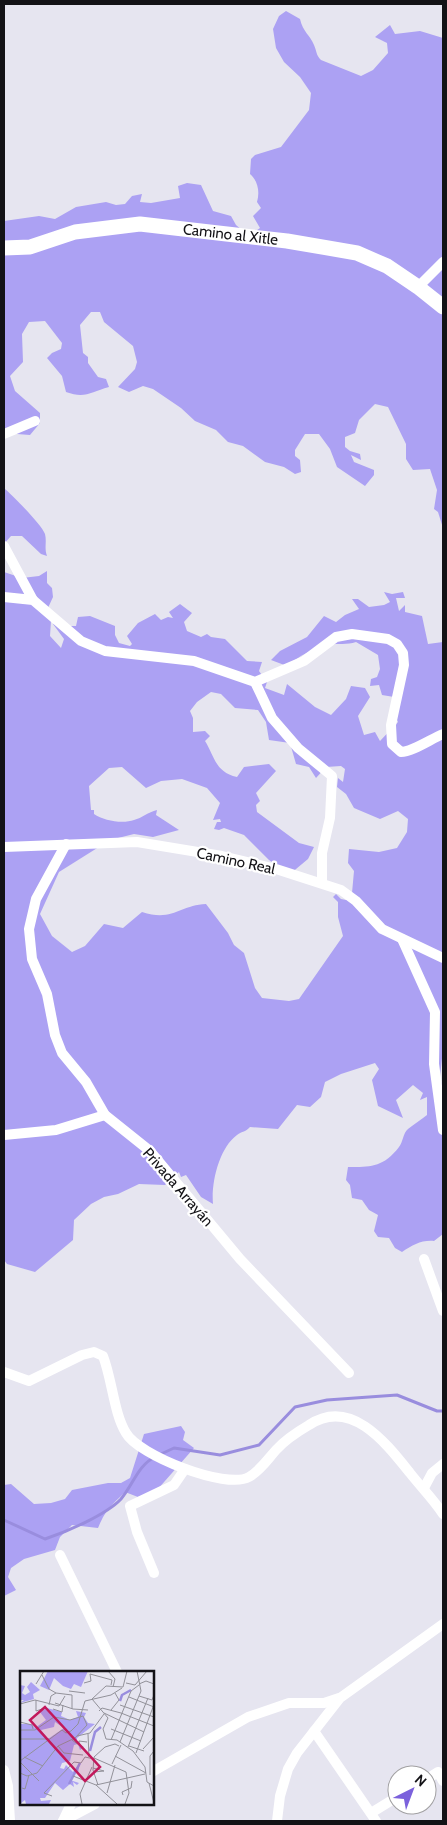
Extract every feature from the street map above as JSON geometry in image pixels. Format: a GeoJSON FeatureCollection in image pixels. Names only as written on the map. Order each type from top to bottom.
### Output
{"type":"FeatureCollection","features":[{"type":"Feature","properties":{"kind":"street","name":"Camino al Xitle"},"geometry":{"type":"LineString","coordinates":[[4,248],[30,248],[75,232],[140,224],[287,240],[357,253],[387,266],[443,307]]}},
{"type":"Feature","properties":{"kind":"street"},"geometry":{"type":"LineString","coordinates":[[418,287],[443,262]]}},
{"type":"Feature","properties":{"kind":"street"},"geometry":{"type":"LineString","coordinates":[[4,434],[35,422]]}},
{"type":"Feature","properties":{"kind":"street"},"geometry":{"type":"LineString","coordinates":[[4,546],[33,600],[81,641],[105,651],[194,661],[255,682],[304,661],[336,637],[352,634],[388,640],[398,644],[403,653],[404,665],[391,725],[392,744],[401,752],[407,752],[422,742],[443,734]]}},
{"type":"Feature","properties":{"kind":"street"},"geometry":{"type":"LineString","coordinates":[[4,596],[9,599],[33,600]]}},
{"type":"Feature","properties":{"kind":"street"},"geometry":{"type":"LineString","coordinates":[[255,682],[272,718],[298,748],[332,776],[330,818],[322,853],[322,883]]}},
{"type":"Feature","properties":{"kind":"street","name":"Camino Real"},"geometry":{"type":"LineString","coordinates":[[4,848],[137,842],[222,856],[322,883],[341,890],[356,901],[382,929],[443,958]]}},
{"type":"Feature","properties":{"kind":"street","name":"Privada Arrayán"},"geometry":{"type":"LineString","coordinates":[[66,844],[36,899],[28,929],[32,959],[47,994],[62,1053],[86,1082],[105,1115],[150,1152],[240,1258],[349,1372]]}},
{"type":"Feature","properties":{"kind":"street"},"geometry":{"type":"LineString","coordinates":[[402,939],[435,1012],[434,1064],[443,1130]]}},
{"type":"Feature","properties":{"kind":"street"},"geometry":{"type":"LineString","coordinates":[[4,1135],[56,1130],[105,1115]]}},
{"type":"Feature","properties":{"kind":"street"},"geometry":{"type":"LineString","coordinates":[[424,1259],[443,1311]]}},
{"type":"Feature","properties":{"kind":"street"},"geometry":{"type":"LineString","coordinates":[[4,1372],[29,1381],[82,1355],[94,1352],[103,1356],[124,1431],[130,1440],[185,1469],[203,1475],[236,1481],[246,1478],[264,1466],[277,1449],[311,1423],[328,1416],[343,1417],[371,1428],[424,1488],[443,1514]]}},
{"type":"Feature","properties":{"kind":"street"},"geometry":{"type":"LineString","coordinates":[[424,1488],[432,1473],[443,1464]]}},
{"type":"Feature","properties":{"kind":"street"},"geometry":{"type":"LineString","coordinates":[[154,1572],[137,1532],[130,1506],[174,1485],[185,1469]]}},
{"type":"Feature","properties":{"kind":"street"},"geometry":{"type":"LineString","coordinates":[[60,1555],[118,1671]]}},
{"type":"Feature","properties":{"kind":"street"},"geometry":{"type":"LineString","coordinates":[[277,1821],[288,1769],[340,1698],[443,1624]]}},
{"type":"Feature","properties":{"kind":"street"},"geometry":{"type":"LineString","coordinates":[[154,1771],[248,1717],[289,1703],[324,1703],[340,1698]]}},
{"type":"Feature","properties":{"kind":"street"},"geometry":{"type":"LineString","coordinates":[[314,1731],[373,1817],[387,1805]]}},
{"type":"Feature","properties":{"kind":"street"},"geometry":{"type":"LineString","coordinates":[[4,1770],[8,1786],[10,1821]]}},
{"type":"Feature","properties":{"kind":"street"},"geometry":{"type":"LineString","coordinates":[[63,1821],[71,1805]]}},
{"type":"Feature","properties":{"kind":"street"},"geometry":{"type":"LineString","coordinates":[[63,1821],[93,1805]]}},
{"type":"Feature","properties":{"kind":"street"},"geometry":{"type":"LineString","coordinates":[[278,1810],[286,1821]]}},
{"type":"Feature","properties":{"kind":"shaded area"},"geometry":{"type":"Polygon","coordinates":[[[286,11],[300,19],[321,60],[361,76],[373,70],[388,53],[387,43],[375,37],[390,25],[395,34],[420,31],[443,38],[443,528],[438,512],[434,509],[437,490],[430,469],[413,470],[406,459],[406,444],[388,407],[375,404],[359,420],[355,433],[345,437],[345,447],[350,451],[360,454],[361,460],[351,455],[354,462],[374,470],[374,475],[365,486],[337,467],[330,449],[319,434],[305,434],[295,450],[295,456],[300,460],[301,472],[295,474],[284,467],[265,462],[243,446],[228,442],[216,430],[195,421],[181,408],[153,389],[143,386],[129,392],[118,387],[135,369],[137,362],[133,346],[104,322],[100,312],[91,312],[80,325],[83,353],[88,357],[88,363],[98,377],[106,379],[109,387],[83,395],[66,392],[62,376],[47,358],[52,353],[61,349],[62,343],[45,321],[29,322],[22,334],[23,362],[10,376],[15,391],[40,413],[40,423],[30,435],[4,433],[4,221],[39,216],[55,219],[76,207],[106,202],[116,205],[125,204],[132,196],[142,194],[140,202],[151,203],[180,198],[178,186],[187,183],[201,185],[213,211],[231,216],[236,225],[249,236],[260,228],[253,216],[261,208],[257,202],[257,183],[250,174],[251,159],[255,155],[281,147],[309,110],[311,93],[300,77],[284,62],[276,48],[273,29],[279,16],[286,11]]]}},
{"type":"Feature","properties":{"kind":"shaded area"},"geometry":{"type":"Polygon","coordinates":[[[4,488],[43,530],[46,537],[47,556],[41,554],[22,536],[11,536],[4,544],[4,488]]]}},
{"type":"Feature","properties":{"kind":"shaded area"},"geometry":{"type":"Polygon","coordinates":[[[47,571],[47,583],[52,588],[53,597],[47,610],[51,621],[50,636],[61,648],[64,639],[53,624],[61,620],[67,626],[76,626],[78,617],[90,616],[115,626],[115,635],[119,643],[130,646],[132,644],[127,636],[138,623],[155,614],[161,620],[168,617],[173,618],[169,612],[180,604],[192,613],[184,622],[187,631],[201,637],[207,634],[211,637],[225,639],[247,661],[262,662],[259,671],[267,682],[265,688],[284,695],[287,684],[315,707],[331,715],[346,699],[351,686],[365,688],[370,697],[358,716],[364,735],[375,732],[380,741],[398,722],[394,713],[394,697],[382,695],[379,685],[370,686],[371,679],[377,677],[380,669],[378,655],[356,642],[332,644],[317,648],[287,666],[271,660],[280,651],[307,637],[324,616],[336,622],[345,615],[359,609],[352,599],[358,599],[369,607],[384,605],[390,602],[384,592],[392,594],[403,592],[405,598],[396,598],[399,611],[405,605],[405,612],[422,616],[428,644],[443,642],[443,1049],[440,1077],[443,1091],[443,1234],[434,1241],[425,1241],[402,1252],[395,1248],[389,1238],[378,1237],[374,1231],[378,1215],[369,1210],[362,1200],[352,1198],[350,1185],[346,1180],[348,1167],[375,1165],[387,1159],[399,1147],[406,1131],[427,1115],[427,1097],[420,1100],[423,1093],[413,1085],[396,1100],[403,1118],[378,1106],[372,1080],[379,1069],[375,1063],[341,1074],[325,1082],[321,1097],[310,1107],[297,1105],[278,1129],[250,1127],[237,1135],[225,1148],[221,1157],[213,1186],[213,1204],[201,1197],[186,1175],[181,1177],[179,1172],[165,1185],[139,1184],[91,1204],[74,1220],[73,1240],[35,1272],[7,1264],[4,1260],[4,572],[22,578],[39,576],[47,571]],[[211,692],[197,702],[190,711],[193,718],[193,732],[205,731],[210,736],[205,741],[216,763],[224,772],[230,775],[237,777],[244,767],[269,764],[276,771],[256,793],[260,801],[256,805],[257,812],[299,843],[314,847],[308,859],[290,874],[269,860],[244,835],[224,828],[214,829],[217,822],[221,822],[220,819],[213,820],[220,803],[207,788],[182,779],[161,781],[146,788],[122,767],[109,768],[89,786],[91,810],[94,810],[94,814],[108,820],[125,822],[157,810],[156,815],[179,830],[153,837],[134,834],[110,840],[59,872],[40,914],[52,936],[72,952],[85,946],[104,924],[123,928],[142,912],[153,915],[169,914],[189,907],[206,904],[228,933],[234,945],[244,953],[255,988],[262,998],[289,1001],[299,999],[343,936],[338,917],[338,902],[333,897],[336,894],[341,899],[346,900],[352,893],[354,871],[348,863],[349,849],[379,852],[397,848],[407,832],[408,819],[398,811],[380,819],[354,808],[346,794],[337,787],[338,778],[343,782],[345,769],[341,766],[326,767],[316,778],[309,767],[296,764],[290,743],[269,740],[266,722],[258,710],[235,708],[221,694],[211,692]]]}},
{"type":"Feature","properties":{"kind":"shaded area"},"geometry":{"type":"Polygon","coordinates":[[[181,1426],[185,1432],[183,1440],[194,1448],[157,1490],[138,1497],[125,1492],[106,1512],[98,1528],[72,1525],[60,1537],[55,1550],[24,1559],[11,1568],[8,1577],[16,1590],[4,1596],[4,1485],[11,1484],[34,1504],[51,1503],[65,1499],[72,1490],[108,1483],[121,1483],[130,1478],[144,1434],[181,1426]]]}},
{"type":"Feature","properties":{"kind":"waterway"},"geometry":{"type":"LineString","coordinates":[[161,1454],[174,1448],[220,1455],[259,1445],[295,1407],[327,1400],[397,1395],[437,1411],[443,1411]]}},
{"type":"Feature","properties":{"kind":"waterway"},"geometry":{"type":"LineString","coordinates":[[4,1520],[45,1539],[64,1532],[96,1517],[114,1505],[125,1494],[144,1465],[155,1457]]}}]}
